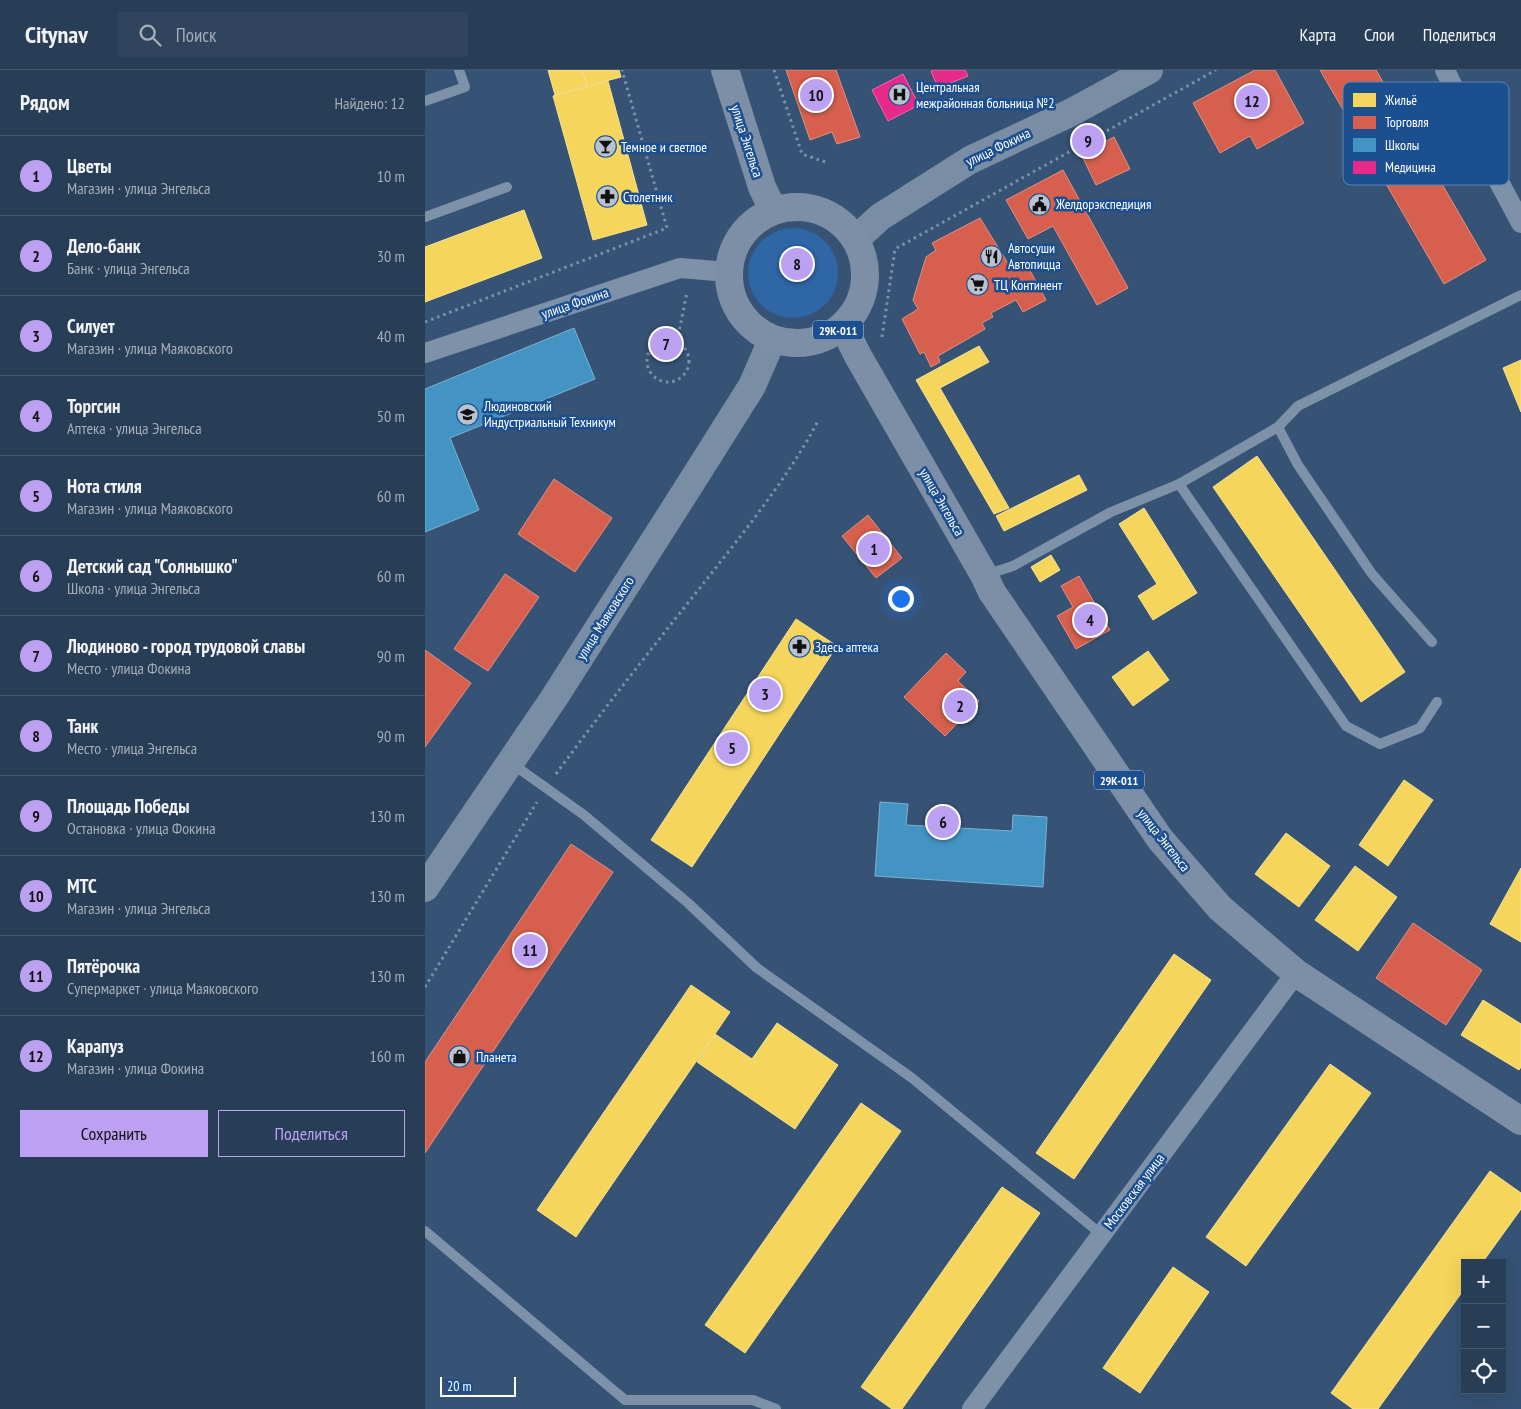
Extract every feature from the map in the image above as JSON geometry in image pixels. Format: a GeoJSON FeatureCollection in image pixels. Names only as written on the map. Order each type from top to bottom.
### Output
{"type":"FeatureCollection","features":[{"type":"Feature","properties":{"kind":"main road","name":"улица Энгельса"},"geometry":{"type":"LineString","coordinates":[[725,70],[762,187],[773,210]]}},
{"type":"Feature","properties":{"kind":"main road","name":"29К-011"},"geometry":{"type":"LineString","coordinates":[[796,206],[819,210],[840,221],[856,239],[864,261],[865,285],[858,307],[843,326],[827,337],[809,343],[791,344],[772,340],[754,329],[739,313],[731,294],[728,272],[732,253],[741,235],[755,220],[773,210],[796,206]]}},
{"type":"Feature","properties":{"kind":"main road","name":"улица Энгельса"},"geometry":{"type":"LineString","coordinates":[[843,326],[858,356],[992,592],[1160,839],[1220,908],[1296,973],[1521,1121]]}},
{"type":"Feature","properties":{"kind":"street","name":"улица Фокина"},"geometry":{"type":"LineString","coordinates":[[856,239],[880,217],[970,160],[1072,112],[1149,70]]}},
{"type":"Feature","properties":{"kind":"street"},"geometry":{"type":"LineString","coordinates":[[1445,70],[1451,82]]}},
{"type":"Feature","properties":{"kind":"street"},"geometry":{"type":"LineString","coordinates":[[1501,185],[1521,223]]}},
{"type":"Feature","properties":{"kind":"street","name":"улица Фокина"},"geometry":{"type":"LineString","coordinates":[[425,354],[680,268],[728,272]]}},
{"type":"Feature","properties":{"kind":"street","name":"улица Маяковского"},"geometry":{"type":"LineString","coordinates":[[425,888],[554,698],[747,394],[772,340]]}},
{"type":"Feature","properties":{"kind":"street","name":"Московская улица"},"geometry":{"type":"LineString","coordinates":[[972,1409],[1296,973]]}},
{"type":"Feature","properties":{"kind":"lane"},"geometry":{"type":"LineString","coordinates":[[425,100],[465,87],[459,70]]}},
{"type":"Feature","properties":{"kind":"lane"},"geometry":{"type":"LineString","coordinates":[[425,217],[507,187]]}},
{"type":"Feature","properties":{"kind":"lane"},"geometry":{"type":"LineString","coordinates":[[984,575],[1013,566],[1111,512],[1179,484],[1278,427],[1298,406],[1521,295]]}},
{"type":"Feature","properties":{"kind":"lane"},"geometry":{"type":"LineString","coordinates":[[1278,427],[1298,465],[1372,574],[1432,642]]}},
{"type":"Feature","properties":{"kind":"lane"},"geometry":{"type":"LineString","coordinates":[[1179,484],[1346,726],[1381,744],[1421,728],[1437,702]]}},
{"type":"Feature","properties":{"kind":"lane"},"geometry":{"type":"LineString","coordinates":[[511,762],[584,814],[688,902],[757,968],[912,1078],[1102,1235]]}},
{"type":"Feature","properties":{"kind":"lane"},"geometry":{"type":"LineString","coordinates":[[425,1231],[625,1400],[753,1400],[776,1409]]}},
{"type":"Feature","properties":{"kind":"path"},"geometry":{"type":"LineString","coordinates":[[425,322],[667,228],[622,70]]}},
{"type":"Feature","properties":{"kind":"path"},"geometry":{"type":"LineString","coordinates":[[775,70],[802,154],[828,163]]}},
{"type":"Feature","properties":{"kind":"path"},"geometry":{"type":"LineString","coordinates":[[882,337],[895,249],[1216,70]]}},
{"type":"Feature","properties":{"kind":"path"},"geometry":{"type":"LineString","coordinates":[[669,340],[677,342],[684,347],[688,354],[689,362],[683,377],[676,381],[668,382],[660,381],[653,376],[648,369],[647,361],[649,352],[654,346],[661,341],[669,340]]}},
{"type":"Feature","properties":{"kind":"path"},"geometry":{"type":"LineString","coordinates":[[425,987],[546,787],[594,722],[745,530],[804,447],[818,422]]}},
{"type":"Feature","properties":{"kind":"shaded area"},"geometry":{"type":"Polygon","coordinates":[[[793,228],[810,232],[825,241],[834,256],[838,273],[834,290],[825,305],[810,314],[793,318],[776,314],[761,305],[752,290],[748,273],[752,256],[761,241],[776,232],[793,228]]]}},
{"type":"Feature","properties":{"kind":"building: Жильё"},"geometry":{"type":"Polygon","coordinates":[[[548,70],[582,70],[587,86],[555,95],[548,70]]]}},
{"type":"Feature","properties":{"kind":"building: Жильё"},"geometry":{"type":"Polygon","coordinates":[[[582,70],[619,70],[621,77],[587,86],[582,70]]]}},
{"type":"Feature","properties":{"kind":"building: Жильё"},"geometry":{"type":"Polygon","coordinates":[[[608,81],[647,225],[593,240],[553,96],[608,81]]]}},
{"type":"Feature","properties":{"kind":"building: Жильё"},"geometry":{"type":"Polygon","coordinates":[[[524,210],[542,258],[425,302],[425,247],[524,210]]]}},
{"type":"Feature","properties":{"kind":"building: Жильё"},"geometry":{"type":"Polygon","coordinates":[[[979,346],[989,362],[940,388],[1009,508],[994,514],[916,380],[979,346]]]}},
{"type":"Feature","properties":{"kind":"building: Жильё"},"geometry":{"type":"Polygon","coordinates":[[[1521,360],[1521,412],[1503,368],[1521,360]]]}},
{"type":"Feature","properties":{"kind":"building: Жильё"},"geometry":{"type":"Polygon","coordinates":[[[1257,456],[1405,672],[1361,702],[1213,487],[1257,456]]]}},
{"type":"Feature","properties":{"kind":"building: Жильё"},"geometry":{"type":"Polygon","coordinates":[[[1079,475],[1087,490],[1004,531],[996,516],[1079,475]]]}},
{"type":"Feature","properties":{"kind":"building: Жильё"},"geometry":{"type":"Polygon","coordinates":[[[1144,508],[1197,593],[1153,620],[1138,596],[1157,584],[1119,524],[1144,508]]]}},
{"type":"Feature","properties":{"kind":"building: Жильё"},"geometry":{"type":"Polygon","coordinates":[[[1051,555],[1060,570],[1040,582],[1031,567],[1051,555]]]}},
{"type":"Feature","properties":{"kind":"building: Жильё"},"geometry":{"type":"Polygon","coordinates":[[[796,619],[837,646],[692,867],[651,840],[796,619]]]}},
{"type":"Feature","properties":{"kind":"building: Жильё"},"geometry":{"type":"Polygon","coordinates":[[[1148,651],[1169,680],[1133,706],[1112,677],[1148,651]]]}},
{"type":"Feature","properties":{"kind":"building: Жильё"},"geometry":{"type":"Polygon","coordinates":[[[1404,780],[1433,800],[1388,866],[1359,845],[1404,780]]]}},
{"type":"Feature","properties":{"kind":"building: Жильё"},"geometry":{"type":"Polygon","coordinates":[[[1286,833],[1330,866],[1299,907],[1255,874],[1286,833]]]}},
{"type":"Feature","properties":{"kind":"building: Жильё"},"geometry":{"type":"Polygon","coordinates":[[[1355,866],[1397,897],[1358,951],[1315,920],[1355,866]]]}},
{"type":"Feature","properties":{"kind":"building: Жильё"},"geometry":{"type":"Polygon","coordinates":[[[1521,868],[1521,942],[1490,924],[1521,868]]]}},
{"type":"Feature","properties":{"kind":"building: Жильё"},"geometry":{"type":"Polygon","coordinates":[[[1174,954],[1211,980],[1074,1179],[1036,1153],[1174,954]]]}},
{"type":"Feature","properties":{"kind":"building: Жильё"},"geometry":{"type":"Polygon","coordinates":[[[691,985],[730,1012],[576,1237],[537,1210],[691,985]]]}},
{"type":"Feature","properties":{"kind":"building: Жильё"},"geometry":{"type":"Polygon","coordinates":[[[1483,1000],[1521,1024],[1521,1067],[1519,1070],[1461,1035],[1483,1000]]]}},
{"type":"Feature","properties":{"kind":"building: Жильё"},"geometry":{"type":"Polygon","coordinates":[[[777,1023],[838,1065],[795,1129],[697,1062],[715,1034],[752,1059],[777,1023]]]}},
{"type":"Feature","properties":{"kind":"building: Жильё"},"geometry":{"type":"Polygon","coordinates":[[[1330,1064],[1371,1093],[1246,1266],[1206,1237],[1330,1064]]]}},
{"type":"Feature","properties":{"kind":"building: Жильё"},"geometry":{"type":"Polygon","coordinates":[[[861,1103],[901,1131],[745,1353],[705,1325],[861,1103]]]}},
{"type":"Feature","properties":{"kind":"building: Жильё"},"geometry":{"type":"Polygon","coordinates":[[[1490,1171],[1521,1193],[1521,1209],[1485,1259],[1461,1259],[1461,1294],[1378,1409],[1353,1409],[1331,1393],[1490,1171]]]}},
{"type":"Feature","properties":{"kind":"building: Жильё"},"geometry":{"type":"Polygon","coordinates":[[[1002,1187],[1040,1213],[902,1409],[892,1409],[861,1387],[1002,1187]]]}},
{"type":"Feature","properties":{"kind":"building: Жильё"},"geometry":{"type":"Polygon","coordinates":[[[1173,1267],[1209,1292],[1140,1393],[1103,1368],[1173,1267]]]}},
{"type":"Feature","properties":{"kind":"building: Торговля"},"geometry":{"type":"Polygon","coordinates":[[[786,70],[836,70],[860,137],[837,144],[832,132],[810,140],[786,70]]]}},
{"type":"Feature","properties":{"kind":"building: Торговля"},"geometry":{"type":"Polygon","coordinates":[[[1255,70],[1275,70],[1304,123],[1257,149],[1250,136],[1220,153],[1193,103],[1255,70]]]}},
{"type":"Feature","properties":{"kind":"building: Торговля"},"geometry":{"type":"Polygon","coordinates":[[[1320,70],[1376,70],[1383,82],[1343,82],[1343,110],[1320,70]]]}},
{"type":"Feature","properties":{"kind":"building: Торговля"},"geometry":{"type":"Polygon","coordinates":[[[1114,137],[1130,169],[1096,185],[1081,154],[1114,137]]]}},
{"type":"Feature","properties":{"kind":"building: Торговля"},"geometry":{"type":"Polygon","coordinates":[[[1063,170],[1128,288],[1097,305],[1053,226],[1028,239],[1006,200],[1063,170]]]}},
{"type":"Feature","properties":{"kind":"building: Торговля"},"geometry":{"type":"Polygon","coordinates":[[[1387,185],[1443,185],[1486,260],[1444,284],[1387,185]]]}},
{"type":"Feature","properties":{"kind":"building: Торговля","name":"ТЦ Континент"},"geometry":{"type":"Polygon","coordinates":[[[980,218],[1012,270],[1026,263],[1046,300],[1023,312],[1016,300],[991,313],[993,317],[982,323],[985,329],[938,356],[940,362],[931,367],[924,352],[920,354],[902,319],[918,309],[913,300],[926,257],[936,250],[932,243],[980,218]]]}},
{"type":"Feature","properties":{"kind":"building: Торговля"},"geometry":{"type":"Polygon","coordinates":[[[554,479],[612,518],[575,572],[518,534],[554,479]]]}},
{"type":"Feature","properties":{"kind":"building: Торговля"},"geometry":{"type":"Polygon","coordinates":[[[868,515],[902,558],[876,578],[842,536],[868,515]]]}},
{"type":"Feature","properties":{"kind":"building: Торговля"},"geometry":{"type":"Polygon","coordinates":[[[505,574],[539,597],[488,671],[454,649],[505,574]]]}},
{"type":"Feature","properties":{"kind":"building: Торговля"},"geometry":{"type":"Polygon","coordinates":[[[1079,576],[1110,630],[1076,649],[1057,616],[1073,607],[1061,586],[1079,576]]]}},
{"type":"Feature","properties":{"kind":"building: Торговля"},"geometry":{"type":"Polygon","coordinates":[[[425,650],[471,683],[425,747],[425,650]]]}},
{"type":"Feature","properties":{"kind":"building: Торговля"},"geometry":{"type":"Polygon","coordinates":[[[946,653],[966,672],[958,681],[979,701],[945,736],[904,697],[946,653]]]}},
{"type":"Feature","properties":{"kind":"building: Торговля"},"geometry":{"type":"Polygon","coordinates":[[[571,844],[613,872],[425,1153],[425,1062],[571,844]]]}},
{"type":"Feature","properties":{"kind":"building: Торговля"},"geometry":{"type":"Polygon","coordinates":[[[1413,923],[1482,970],[1446,1025],[1376,978],[1413,923]]]}},
{"type":"Feature","properties":{"kind":"building: Школы","name":"Людиновский Индустриальный Техникум"},"geometry":{"type":"Polygon","coordinates":[[[574,328],[595,379],[450,438],[479,510],[425,532],[425,389],[574,328]]]}},
{"type":"Feature","properties":{"kind":"building: Школы"},"geometry":{"type":"Polygon","coordinates":[[[880,802],[908,804],[906,825],[1012,831],[1013,815],[1047,817],[1043,887],[875,876],[880,802]]]}},
{"type":"Feature","properties":{"kind":"building: Медицина"},"geometry":{"type":"Polygon","coordinates":[[[965,70],[968,76],[938,88],[931,71],[965,70]]]}},
{"type":"Feature","properties":{"kind":"building: Медицина"},"geometry":{"type":"Polygon","coordinates":[[[903,74],[919,105],[888,121],[872,90],[903,74]]]}},
{"type":"Feature","properties":{"kind":"place","name":"МТС"},"geometry":{"type":"Point","coordinates":[816,95]}},
{"type":"Feature","properties":{"kind":"place","name":"Центральная межрайонная больница №2"},"geometry":{"type":"Point","coordinates":[900,95]}},
{"type":"Feature","properties":{"kind":"place","name":"Карапуз"},"geometry":{"type":"Point","coordinates":[1252,101]}},
{"type":"Feature","properties":{"kind":"place","name":"Площадь Победы"},"geometry":{"type":"Point","coordinates":[1088,141]}},
{"type":"Feature","properties":{"kind":"place","name":"Темное и светлое"},"geometry":{"type":"Point","coordinates":[605,147]}},
{"type":"Feature","properties":{"kind":"place","name":"Столетник"},"geometry":{"type":"Point","coordinates":[607,197]}},
{"type":"Feature","properties":{"kind":"place","name":"Желдорэкспедиция"},"geometry":{"type":"Point","coordinates":[1040,204]}},
{"type":"Feature","properties":{"kind":"place","name":"Автосуши Автопицца"},"geometry":{"type":"Point","coordinates":[992,256]}},
{"type":"Feature","properties":{"kind":"place","name":"Танк"},"geometry":{"type":"Point","coordinates":[797,264]}},
{"type":"Feature","properties":{"kind":"place","name":"ТЦ Континент"},"geometry":{"type":"Point","coordinates":[978,285]}},
{"type":"Feature","properties":{"kind":"place","name":"Людиново - город трудовой славы"},"geometry":{"type":"Point","coordinates":[666,344]}},
{"type":"Feature","properties":{"kind":"place","name":"Людиновский Индустриальный Техникум"},"geometry":{"type":"Point","coordinates":[468,414]}},
{"type":"Feature","properties":{"kind":"place","name":"Цветы"},"geometry":{"type":"Point","coordinates":[874,549]}},
{"type":"Feature","properties":{"kind":"place","name":"Торгсин"},"geometry":{"type":"Point","coordinates":[1090,620]}},
{"type":"Feature","properties":{"kind":"place","name":"Здесь аптека"},"geometry":{"type":"Point","coordinates":[799,647]}},
{"type":"Feature","properties":{"kind":"place","name":"Силует"},"geometry":{"type":"Point","coordinates":[765,694]}},
{"type":"Feature","properties":{"kind":"place","name":"Дело-банк"},"geometry":{"type":"Point","coordinates":[960,706]}},
{"type":"Feature","properties":{"kind":"place","name":"Нота стиля"},"geometry":{"type":"Point","coordinates":[732,748]}},
{"type":"Feature","properties":{"kind":"place","name":"Детский сад \"Солнышко\""},"geometry":{"type":"Point","coordinates":[943,822]}},
{"type":"Feature","properties":{"kind":"place","name":"Пятёрочка"},"geometry":{"type":"Point","coordinates":[530,950]}},
{"type":"Feature","properties":{"kind":"place","name":"Планета"},"geometry":{"type":"Point","coordinates":[460,1057]}}]}
